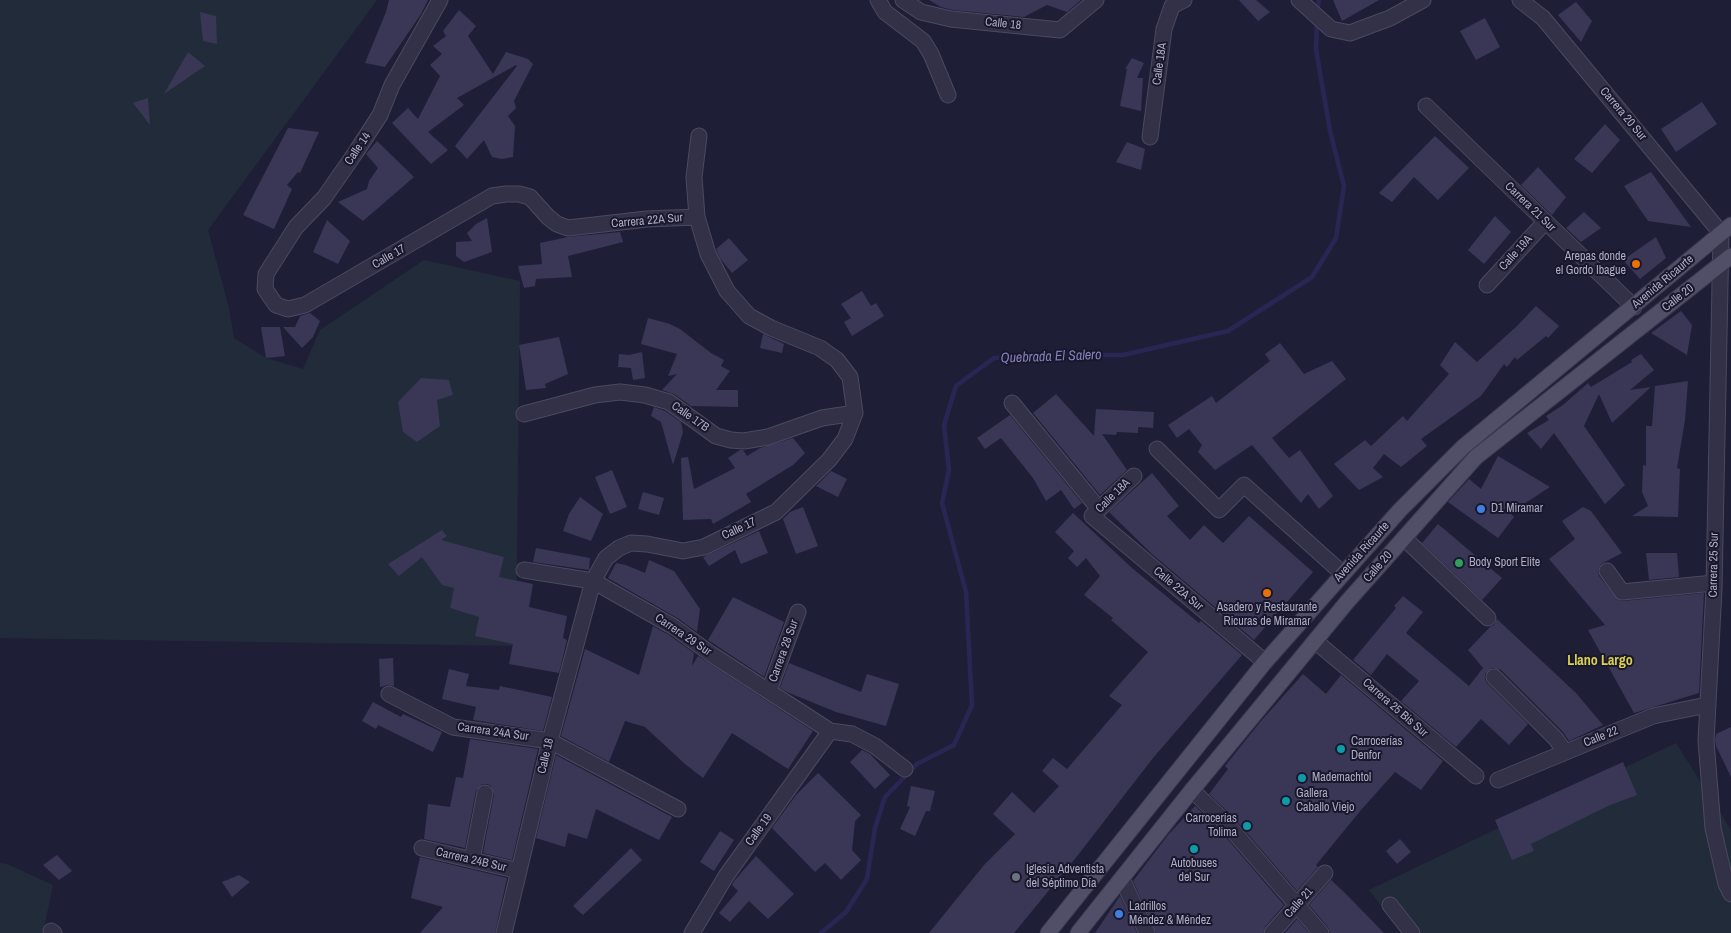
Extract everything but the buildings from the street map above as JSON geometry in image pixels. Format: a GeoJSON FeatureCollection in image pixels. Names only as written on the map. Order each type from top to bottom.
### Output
{"type":"FeatureCollection","features":[{"type":"Feature","properties":{"kind":"main road","name":"Avenida Ricaurte"},"geometry":{"type":"LineString","coordinates":[[1048,933],[1265,662],[1342,573],[1400,510],[1463,447],[1726,229]]}},
{"type":"Feature","properties":{"kind":"main road","name":"Calle 20"},"geometry":{"type":"LineString","coordinates":[[1078,933],[1315,640],[1476,457],[1725,260]]}},
{"type":"Feature","properties":{"kind":"street","name":"Calle 14"},"geometry":{"type":"LineString","coordinates":[[265,289],[266,274],[296,227],[324,198],[380,115],[392,85],[440,0]]}},
{"type":"Feature","properties":{"kind":"street"},"geometry":{"type":"LineString","coordinates":[[878,0],[885,12],[923,41],[932,54],[948,95]]}},
{"type":"Feature","properties":{"kind":"street","name":"Calle 18"},"geometry":{"type":"LineString","coordinates":[[903,0],[925,6],[951,19],[1060,30],[1096,0]]}},
{"type":"Feature","properties":{"kind":"street","name":"Calle 18A"},"geometry":{"type":"LineString","coordinates":[[1150,137],[1164,29],[1172,6],[1184,0]]}},
{"type":"Feature","properties":{"kind":"street"},"geometry":{"type":"LineString","coordinates":[[1301,2],[1331,29],[1350,33],[1390,18],[1424,0]]}},
{"type":"Feature","properties":{"kind":"street","name":"Carrera 20 Sur"},"geometry":{"type":"LineString","coordinates":[[1520,0],[1543,18],[1726,229]]}},
{"type":"Feature","properties":{"kind":"street","name":"Carrera 21 Sur"},"geometry":{"type":"LineString","coordinates":[[1426,106],[1634,307]]}},
{"type":"Feature","properties":{"kind":"street"},"geometry":{"type":"LineString","coordinates":[[697,217],[694,177],[699,136]]}},
{"type":"Feature","properties":{"kind":"street","name":"Calle 17"},"geometry":{"type":"LineString","coordinates":[[265,289],[276,305],[288,309],[305,305],[492,196],[519,194]]}},
{"type":"Feature","properties":{"kind":"street","name":"Carrera 22A Sur"},"geometry":{"type":"LineString","coordinates":[[519,194],[530,197],[548,217],[557,224],[568,228],[647,219],[697,217],[708,254],[727,291],[749,316],[771,328],[820,348],[836,360],[850,377],[855,412]]}},
{"type":"Feature","properties":{"kind":"street","name":"Calle 19A"},"geometry":{"type":"LineString","coordinates":[[1487,285],[1545,222]]}},
{"type":"Feature","properties":{"kind":"street","name":"Carrera 25 Sur"},"geometry":{"type":"LineString","coordinates":[[1726,229],[1714,583],[1706,741],[1713,828],[1726,884],[1731,894]]}},
{"type":"Feature","properties":{"kind":"street","name":"Calle 17B"},"geometry":{"type":"LineString","coordinates":[[524,414],[596,395],[620,392],[645,395],[669,402],[716,436],[744,441],[768,436],[822,418],[855,412]]}},
{"type":"Feature","properties":{"kind":"street","name":"Calle 22A Sur"},"geometry":{"type":"LineString","coordinates":[[1012,403],[1095,513],[1265,662]]}},
{"type":"Feature","properties":{"kind":"street","name":"Calle 17"},"geometry":{"type":"LineString","coordinates":[[592,581],[606,558],[619,548],[631,544],[647,544],[683,552],[704,547],[776,512],[829,460],[845,439],[855,412]]}},
{"type":"Feature","properties":{"kind":"street"},"geometry":{"type":"LineString","coordinates":[[1157,449],[1219,510],[1244,485],[1342,573]]}},
{"type":"Feature","properties":{"kind":"street","name":"Calle 18A"},"geometry":{"type":"LineString","coordinates":[[1095,513],[1134,476]]}},
{"type":"Feature","properties":{"kind":"street"},"geometry":{"type":"LineString","coordinates":[[1404,538],[1488,618]]}},
{"type":"Feature","properties":{"kind":"street","name":"Carrera 29 Sur"},"geometry":{"type":"LineString","coordinates":[[524,570],[592,581],[674,626],[712,654],[830,731]]}},
{"type":"Feature","properties":{"kind":"street"},"geometry":{"type":"LineString","coordinates":[[1607,571],[1622,592],[1714,583]]}},
{"type":"Feature","properties":{"kind":"street","name":"Calle 18"},"geometry":{"type":"LineString","coordinates":[[504,933],[550,741],[592,581]]}},
{"type":"Feature","properties":{"kind":"street","name":"Carrera 28 Sur"},"geometry":{"type":"LineString","coordinates":[[769,691],[798,612]]}},
{"type":"Feature","properties":{"kind":"street","name":"Carrera 25 Bis Sur"},"geometry":{"type":"LineString","coordinates":[[1315,640],[1476,776]]}},
{"type":"Feature","properties":{"kind":"street"},"geometry":{"type":"LineString","coordinates":[[1494,677],[1556,739],[1565,752]]}},
{"type":"Feature","properties":{"kind":"street","name":"Carrera 24A Sur"},"geometry":{"type":"LineString","coordinates":[[390,694],[453,727],[550,741],[678,809]]}},
{"type":"Feature","properties":{"kind":"street","name":"Calle 22"},"geometry":{"type":"LineString","coordinates":[[1498,780],[1652,716],[1707,706]]}},
{"type":"Feature","properties":{"kind":"street"},"geometry":{"type":"LineString","coordinates":[[830,731],[852,734],[875,746],[905,769]]}},
{"type":"Feature","properties":{"kind":"street","name":"Calle 19"},"geometry":{"type":"LineString","coordinates":[[692,933],[726,876],[830,731]]}},
{"type":"Feature","properties":{"kind":"street"},"geometry":{"type":"LineString","coordinates":[[1192,790],[1226,823],[1321,933]]}},
{"type":"Feature","properties":{"kind":"street"},"geometry":{"type":"LineString","coordinates":[[472,860],[486,793]]}},
{"type":"Feature","properties":{"kind":"street","name":"Carrera 24B Sur"},"geometry":{"type":"LineString","coordinates":[[422,848],[519,871]]}},
{"type":"Feature","properties":{"kind":"street","name":"Calle 21"},"geometry":{"type":"LineString","coordinates":[[1272,933],[1325,873]]}},
{"type":"Feature","properties":{"kind":"street"},"geometry":{"type":"LineString","coordinates":[[1122,878],[1147,933]]}},
{"type":"Feature","properties":{"kind":"street"},"geometry":{"type":"LineString","coordinates":[[1390,905],[1412,933]]}},
{"type":"Feature","properties":{"kind":"shaded area"},"geometry":{"type":"Polygon","coordinates":[[[0,0],[377,0],[208,230],[229,308],[234,338],[266,358],[303,369],[320,330],[424,260],[520,281],[516,646],[0,638],[0,0]]]}},
{"type":"Feature","properties":{"kind":"shaded area"},"geometry":{"type":"Polygon","coordinates":[[[1676,743],[1731,830],[1731,933],[1402,933],[1369,890],[1676,743]]]}},
{"type":"Feature","properties":{"kind":"shaded area"},"geometry":{"type":"Polygon","coordinates":[[[0,863],[7,864],[53,885],[43,933],[0,933],[0,863]]]}},
{"type":"Feature","properties":{"kind":"waterway","name":"Quebrada El Salero"},"geometry":{"type":"LineString","coordinates":[[1317,10],[1319,0]]}},
{"type":"Feature","properties":{"kind":"waterway","name":"Quebrada El Salero"},"geometry":{"type":"LineString","coordinates":[[821,933],[846,912],[867,879],[875,828],[885,797],[917,764],[954,745],[972,705],[966,592],[942,503],[949,470],[944,425],[956,386],[994,358],[1044,355],[1123,355],[1228,331],[1312,277],[1336,238],[1344,186],[1330,131],[1316,49],[1317,20]]}},
{"type":"Feature","properties":{"kind":"place","name":"Arepas donde el Gordo Ibague"},"geometry":{"type":"Point","coordinates":[1636,264]}},
{"type":"Feature","properties":{"kind":"place","name":"D1 Miramar"},"geometry":{"type":"Point","coordinates":[1481,509]}},
{"type":"Feature","properties":{"kind":"place","name":"Body Sport Elite"},"geometry":{"type":"Point","coordinates":[1459,563]}},
{"type":"Feature","properties":{"kind":"place","name":"Asadero y Restaurante Ricuras de Miramar"},"geometry":{"type":"Point","coordinates":[1267,593]}},
{"type":"Feature","properties":{"kind":"place","name":"Carrocerías Denfor"},"geometry":{"type":"Point","coordinates":[1341,749]}},
{"type":"Feature","properties":{"kind":"place","name":"Mademachtol"},"geometry":{"type":"Point","coordinates":[1302,778]}},
{"type":"Feature","properties":{"kind":"place","name":"Gallera Caballo Viejo"},"geometry":{"type":"Point","coordinates":[1286,801]}},
{"type":"Feature","properties":{"kind":"place","name":"Carrocerías Tolima"},"geometry":{"type":"Point","coordinates":[1247,826]}},
{"type":"Feature","properties":{"kind":"place","name":"Autobuses del Sur"},"geometry":{"type":"Point","coordinates":[1194,849]}},
{"type":"Feature","properties":{"kind":"place","name":"Iglesia Adventista del Séptimo Día"},"geometry":{"type":"Point","coordinates":[1016,877]}},
{"type":"Feature","properties":{"kind":"place","name":"Ladrillos Méndez & Méndez"},"geometry":{"type":"Point","coordinates":[1119,914]}},
{"type":"Feature","properties":{"kind":"district","name":"Llano Largo"},"geometry":{"type":"Point","coordinates":[1600,661]}}]}
